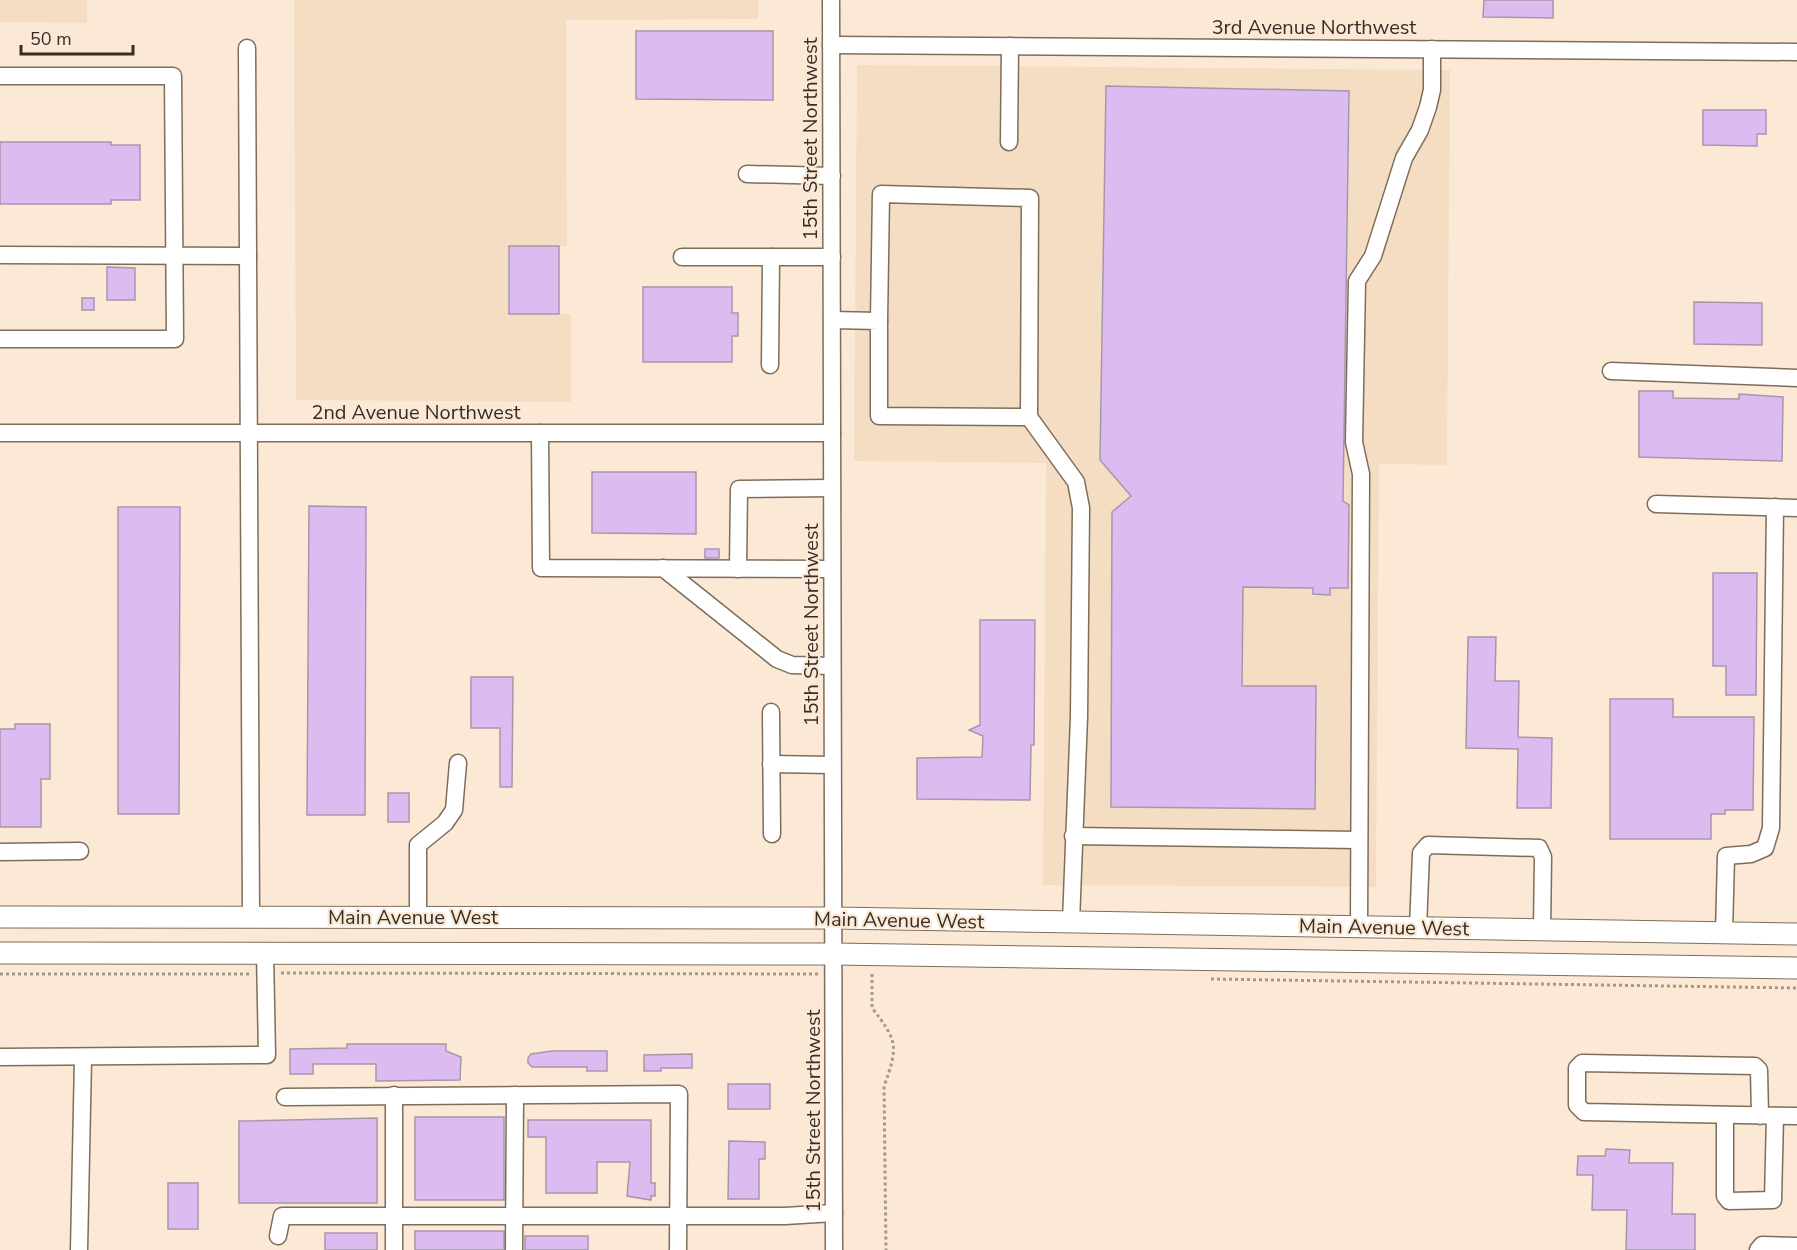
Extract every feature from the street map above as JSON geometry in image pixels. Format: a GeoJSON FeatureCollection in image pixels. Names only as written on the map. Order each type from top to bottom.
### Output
{"type":"FeatureCollection","features":[{"type":"Feature","properties":{"kind":"main road","name":"Main Avenue West"},"geometry":{"type":"LineString","coordinates":[[0,917],[834,918],[1797,934]]}},
{"type":"Feature","properties":{"kind":"main road","name":"Main Avenue West"},"geometry":{"type":"LineString","coordinates":[[0,953],[266,963],[1797,968]]}},
{"type":"Feature","properties":{"kind":"street","name":"15th Street Northwest"},"geometry":{"type":"LineString","coordinates":[[831,0],[834,1250]]}},
{"type":"Feature","properties":{"kind":"street","name":"3rd Avenue Northwest"},"geometry":{"type":"LineString","coordinates":[[831,45],[1797,52]]}},
{"type":"Feature","properties":{"kind":"street"},"geometry":{"type":"LineString","coordinates":[[1009,142],[1010,46]]}},
{"type":"Feature","properties":{"kind":"street"},"geometry":{"type":"LineString","coordinates":[[248,48],[251,917]]}},
{"type":"Feature","properties":{"kind":"street"},"geometry":{"type":"LineString","coordinates":[[1359,927],[1361,474],[1354,442],[1357,281],[1373,255],[1404,158],[1420,130],[1428,107],[1432,90],[1432,49]]}},
{"type":"Feature","properties":{"kind":"street"},"geometry":{"type":"LineString","coordinates":[[0,76],[174,76],[175,339],[0,339]]}},
{"type":"Feature","properties":{"kind":"street"},"geometry":{"type":"LineString","coordinates":[[747,174],[832,176]]}},
{"type":"Feature","properties":{"kind":"street"},"geometry":{"type":"LineString","coordinates":[[1029,417],[879,416],[881,194],[1030,198],[1029,417],[1076,482],[1081,508],[1079,717],[1071,922]]}},
{"type":"Feature","properties":{"kind":"street"},"geometry":{"type":"LineString","coordinates":[[0,255],[248,256]]}},
{"type":"Feature","properties":{"kind":"street"},"geometry":{"type":"LineString","coordinates":[[682,256],[832,257]]}},
{"type":"Feature","properties":{"kind":"street"},"geometry":{"type":"LineString","coordinates":[[770,365],[771,257]]}},
{"type":"Feature","properties":{"kind":"street"},"geometry":{"type":"LineString","coordinates":[[832,320],[879,321]]}},
{"type":"Feature","properties":{"kind":"street"},"geometry":{"type":"LineString","coordinates":[[1611,371],[1797,378]]}},
{"type":"Feature","properties":{"kind":"street","name":"2nd Avenue Northwest"},"geometry":{"type":"LineString","coordinates":[[0,433],[832,433]]}},
{"type":"Feature","properties":{"kind":"street"},"geometry":{"type":"LineString","coordinates":[[540,433],[541,568],[832,569]]}},
{"type":"Feature","properties":{"kind":"street"},"geometry":{"type":"LineString","coordinates":[[738,569],[739,489],[832,488]]}},
{"type":"Feature","properties":{"kind":"street"},"geometry":{"type":"LineString","coordinates":[[1656,504],[1797,508]]}},
{"type":"Feature","properties":{"kind":"street"},"geometry":{"type":"LineString","coordinates":[[1724,933],[1726,856],[1751,854],[1765,848],[1772,828],[1775,507]]}},
{"type":"Feature","properties":{"kind":"street"},"geometry":{"type":"LineString","coordinates":[[663,568],[777,659],[792,664],[832,666]]}},
{"type":"Feature","properties":{"kind":"street"},"geometry":{"type":"LineString","coordinates":[[771,712],[772,834]]}},
{"type":"Feature","properties":{"kind":"street"},"geometry":{"type":"LineString","coordinates":[[418,917],[418,845],[445,823],[454,810],[458,763]]}},
{"type":"Feature","properties":{"kind":"street"},"geometry":{"type":"LineString","coordinates":[[771,764],[832,765]]}},
{"type":"Feature","properties":{"kind":"street"},"geometry":{"type":"LineString","coordinates":[[1073,836],[1358,840]]}},
{"type":"Feature","properties":{"kind":"street"},"geometry":{"type":"LineString","coordinates":[[1418,928],[1421,853],[1428,845],[1539,848],[1543,857],[1542,930]]}},
{"type":"Feature","properties":{"kind":"street"},"geometry":{"type":"LineString","coordinates":[[0,852],[80,851]]}},
{"type":"Feature","properties":{"kind":"street"},"geometry":{"type":"LineString","coordinates":[[0,1057],[83,1059],[267,1055],[266,963]]}},
{"type":"Feature","properties":{"kind":"street"},"geometry":{"type":"LineString","coordinates":[[78,1250],[83,1059]]}},
{"type":"Feature","properties":{"kind":"street"},"geometry":{"type":"LineString","coordinates":[[1725,1115],[1725,1196],[1729,1201],[1773,1200],[1768,1116],[1759,1070],[1755,1066],[1582,1063],[1577,1068],[1577,1105],[1584,1112],[1725,1115],[1768,1116],[1797,1116]]}},
{"type":"Feature","properties":{"kind":"street"},"geometry":{"type":"LineString","coordinates":[[285,1097],[679,1094],[678,1250]]}},
{"type":"Feature","properties":{"kind":"street"},"geometry":{"type":"LineString","coordinates":[[394,1095],[394,1250]]}},
{"type":"Feature","properties":{"kind":"street"},"geometry":{"type":"LineString","coordinates":[[514,1250],[515,1095]]}},
{"type":"Feature","properties":{"kind":"street"},"geometry":{"type":"LineString","coordinates":[[278,1236],[282,1216],[514,1214],[785,1216],[834,1213]]}},
{"type":"Feature","properties":{"kind":"street"},"geometry":{"type":"LineString","coordinates":[[1758,1250],[1762,1245],[1797,1246]]}},
{"type":"Feature","properties":{"kind":"path"},"geometry":{"type":"LineString","coordinates":[[0,974],[266,963],[833,964]]}},
{"type":"Feature","properties":{"kind":"path"},"geometry":{"type":"LineString","coordinates":[[862,974],[884,974]]}},
{"type":"Feature","properties":{"kind":"path"},"geometry":{"type":"LineString","coordinates":[[872,974],[872,1008],[891,1031],[894,1040],[893,1063],[884,1086],[886,1250]]}},
{"type":"Feature","properties":{"kind":"path"},"geometry":{"type":"LineString","coordinates":[[1205,979],[1797,988]]}},
{"type":"Feature","properties":{"kind":"shaded area"},"geometry":{"type":"Polygon","coordinates":[[[0,0],[87,0],[87,23],[0,22],[0,0]]]}},
{"type":"Feature","properties":{"kind":"shaded area"},"geometry":{"type":"Polygon","coordinates":[[[294,0],[758,0],[758,19],[566,20],[567,246],[559,246],[559,314],[571,314],[571,402],[296,400],[294,0]]]}},
{"type":"Feature","properties":{"kind":"shaded area"},"geometry":{"type":"Polygon","coordinates":[[[857,65],[1450,70],[1447,465],[1379,464],[1376,887],[1043,885],[1046,463],[854,461],[857,65]]]}},
{"type":"Feature","properties":{"kind":"building"},"geometry":{"type":"Polygon","coordinates":[[[1484,0],[1553,0],[1553,18],[1483,17],[1484,0]]]}},
{"type":"Feature","properties":{"kind":"building"},"geometry":{"type":"Polygon","coordinates":[[[636,31],[773,31],[773,100],[636,99],[636,31]]]}},
{"type":"Feature","properties":{"kind":"building"},"geometry":{"type":"Polygon","coordinates":[[[1106,86],[1349,91],[1343,501],[1349,505],[1348,588],[1330,588],[1330,595],[1313,594],[1313,588],[1243,587],[1242,686],[1316,686],[1315,809],[1111,807],[1112,512],[1131,496],[1100,460],[1106,86]]]}},
{"type":"Feature","properties":{"kind":"building"},"geometry":{"type":"Polygon","coordinates":[[[1703,110],[1766,110],[1766,134],[1757,134],[1757,146],[1703,145],[1703,110]]]}},
{"type":"Feature","properties":{"kind":"building"},"geometry":{"type":"Polygon","coordinates":[[[0,142],[111,142],[111,145],[140,145],[140,200],[111,200],[111,204],[0,204],[0,142]]]}},
{"type":"Feature","properties":{"kind":"building"},"geometry":{"type":"Polygon","coordinates":[[[509,246],[559,246],[559,314],[509,314],[509,246]]]}},
{"type":"Feature","properties":{"kind":"building"},"geometry":{"type":"Polygon","coordinates":[[[107,267],[135,268],[135,300],[107,300],[107,267]]]}},
{"type":"Feature","properties":{"kind":"building"},"geometry":{"type":"Polygon","coordinates":[[[643,287],[732,287],[732,313],[738,313],[738,336],[732,336],[732,362],[643,362],[643,287]]]}},
{"type":"Feature","properties":{"kind":"building"},"geometry":{"type":"Polygon","coordinates":[[[82,298],[94,298],[94,310],[82,310],[82,298]]]}},
{"type":"Feature","properties":{"kind":"building"},"geometry":{"type":"Polygon","coordinates":[[[1694,302],[1762,303],[1762,345],[1694,344],[1694,302]]]}},
{"type":"Feature","properties":{"kind":"building"},"geometry":{"type":"Polygon","coordinates":[[[1639,391],[1673,391],[1673,398],[1739,399],[1739,394],[1783,397],[1782,461],[1639,457],[1639,391]]]}},
{"type":"Feature","properties":{"kind":"building"},"geometry":{"type":"Polygon","coordinates":[[[592,472],[696,472],[696,534],[592,533],[592,472]]]}},
{"type":"Feature","properties":{"kind":"building"},"geometry":{"type":"Polygon","coordinates":[[[309,506],[366,507],[365,815],[307,815],[309,506]]]}},
{"type":"Feature","properties":{"kind":"building"},"geometry":{"type":"Polygon","coordinates":[[[118,507],[180,507],[179,814],[118,814],[118,507]]]}},
{"type":"Feature","properties":{"kind":"building"},"geometry":{"type":"Polygon","coordinates":[[[705,549],[719,549],[719,558],[705,558],[705,549]]]}},
{"type":"Feature","properties":{"kind":"building"},"geometry":{"type":"Polygon","coordinates":[[[1713,573],[1757,573],[1756,695],[1726,695],[1726,666],[1713,666],[1713,573]]]}},
{"type":"Feature","properties":{"kind":"building"},"geometry":{"type":"Polygon","coordinates":[[[980,620],[1035,620],[1034,745],[1031,745],[1030,800],[917,799],[917,758],[982,757],[983,736],[969,730],[980,725],[980,620]]]}},
{"type":"Feature","properties":{"kind":"building"},"geometry":{"type":"Polygon","coordinates":[[[1468,637],[1496,637],[1495,681],[1519,681],[1518,737],[1552,738],[1551,808],[1517,808],[1518,749],[1466,748],[1468,637]]]}},
{"type":"Feature","properties":{"kind":"building"},"geometry":{"type":"Polygon","coordinates":[[[471,677],[513,677],[512,787],[500,787],[500,728],[471,728],[471,677]]]}},
{"type":"Feature","properties":{"kind":"building"},"geometry":{"type":"Polygon","coordinates":[[[1610,699],[1673,699],[1673,717],[1754,717],[1753,810],[1725,810],[1725,814],[1711,814],[1711,839],[1610,839],[1610,699]]]}},
{"type":"Feature","properties":{"kind":"building"},"geometry":{"type":"Polygon","coordinates":[[[15,724],[50,724],[50,779],[41,779],[41,827],[0,827],[0,729],[15,729],[15,724]]]}},
{"type":"Feature","properties":{"kind":"building"},"geometry":{"type":"Polygon","coordinates":[[[388,793],[409,793],[409,822],[388,822],[388,793]]]}},
{"type":"Feature","properties":{"kind":"building"},"geometry":{"type":"Polygon","coordinates":[[[347,1044],[446,1044],[446,1051],[461,1057],[460,1080],[376,1081],[376,1064],[313,1064],[313,1074],[290,1074],[290,1049],[347,1048],[347,1044]]]}},
{"type":"Feature","properties":{"kind":"building"},"geometry":{"type":"Polygon","coordinates":[[[552,1051],[607,1051],[607,1071],[587,1071],[587,1067],[532,1067],[528,1063],[531,1054],[552,1051]]]}},
{"type":"Feature","properties":{"kind":"building"},"geometry":{"type":"Polygon","coordinates":[[[692,1054],[692,1068],[661,1068],[661,1071],[644,1071],[644,1055],[692,1054]]]}},
{"type":"Feature","properties":{"kind":"building"},"geometry":{"type":"Polygon","coordinates":[[[728,1084],[770,1084],[770,1109],[728,1109],[728,1084]]]}},
{"type":"Feature","properties":{"kind":"building"},"geometry":{"type":"Polygon","coordinates":[[[415,1117],[504,1117],[504,1200],[415,1200],[415,1117]]]}},
{"type":"Feature","properties":{"kind":"building"},"geometry":{"type":"Polygon","coordinates":[[[377,1118],[377,1203],[239,1203],[239,1121],[377,1118]]]}},
{"type":"Feature","properties":{"kind":"building"},"geometry":{"type":"Polygon","coordinates":[[[528,1120],[651,1120],[651,1183],[655,1183],[655,1196],[651,1196],[651,1200],[627,1196],[630,1162],[597,1162],[597,1193],[546,1193],[546,1137],[528,1137],[528,1120]]]}},
{"type":"Feature","properties":{"kind":"building"},"geometry":{"type":"Polygon","coordinates":[[[729,1141],[765,1142],[765,1159],[759,1159],[759,1199],[728,1199],[729,1141]]]}},
{"type":"Feature","properties":{"kind":"building"},"geometry":{"type":"Polygon","coordinates":[[[1606,1149],[1630,1150],[1629,1163],[1673,1163],[1672,1214],[1695,1214],[1695,1250],[1626,1250],[1627,1210],[1592,1210],[1593,1175],[1577,1175],[1578,1156],[1605,1156],[1606,1149]]]}},
{"type":"Feature","properties":{"kind":"building"},"geometry":{"type":"Polygon","coordinates":[[[168,1183],[198,1183],[198,1229],[168,1229],[168,1183]]]}},
{"type":"Feature","properties":{"kind":"building"},"geometry":{"type":"Polygon","coordinates":[[[415,1231],[504,1231],[504,1250],[415,1250],[415,1231]]]}},
{"type":"Feature","properties":{"kind":"building"},"geometry":{"type":"Polygon","coordinates":[[[325,1233],[377,1233],[377,1250],[325,1250],[325,1233]]]}},
{"type":"Feature","properties":{"kind":"building"},"geometry":{"type":"Polygon","coordinates":[[[525,1236],[588,1236],[588,1250],[525,1250],[525,1236]]]}}]}
